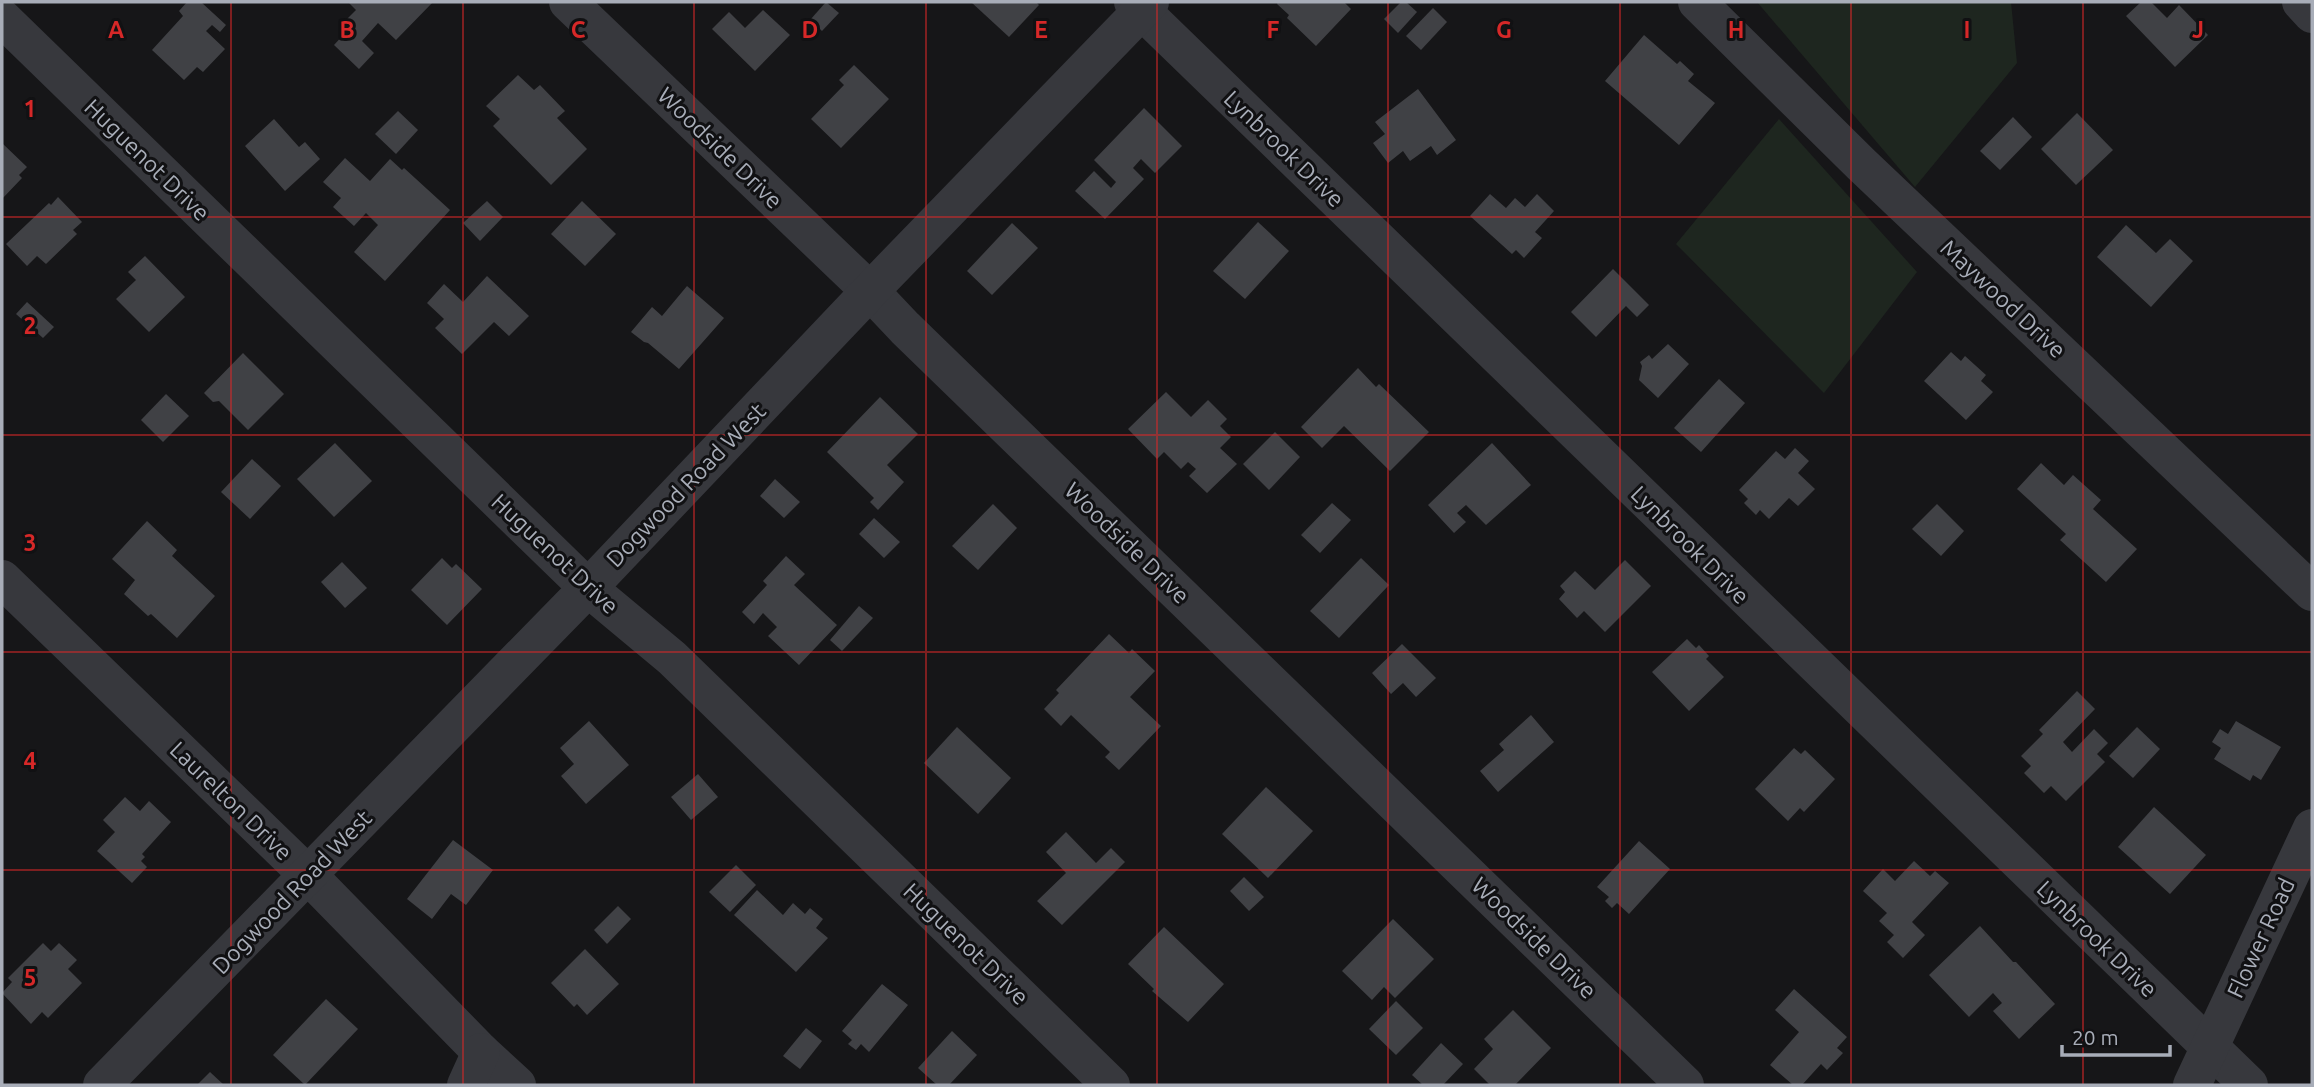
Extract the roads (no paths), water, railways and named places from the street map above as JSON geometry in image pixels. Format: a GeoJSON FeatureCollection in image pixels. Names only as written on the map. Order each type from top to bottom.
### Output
{"type":"FeatureCollection","features":[{"type":"Feature","properties":{"kind":"street","name":"Woodside Drive"},"geometry":{"type":"LineString","coordinates":[[568,2],[870,291],[915,338],[1685,1085]]}},
{"type":"Feature","properties":{"kind":"street","name":"Maywood Drive"},"geometry":{"type":"LineString","coordinates":[[1697,2],[1861,164],[2312,592]]}},
{"type":"Feature","properties":{"kind":"street"},"geometry":{"type":"LineString","coordinates":[[2301,2],[2312,14]]}},
{"type":"Feature","properties":{"kind":"street","name":"Dogwood Road West"},"geometry":{"type":"LineString","coordinates":[[102,1085],[588,588],[1141,5]]}},
{"type":"Feature","properties":{"kind":"street","name":"Lynbrook Drive"},"geometry":{"type":"LineString","coordinates":[[1141,5],[1759,614],[2249,1085]]}},
{"type":"Feature","properties":{"kind":"street","name":"Huguenot Drive"},"geometry":{"type":"LineString","coordinates":[[2,18],[588,588],[672,659],[1111,1085]]}},
{"type":"Feature","properties":{"kind":"street","name":"Laurelton Drive"},"geometry":{"type":"LineString","coordinates":[[2,579],[308,875],[474,1069],[517,1085]]}},
{"type":"Feature","properties":{"kind":"street","name":"Flower Road"},"geometry":{"type":"LineString","coordinates":[[2192,1085],[2312,828]]}}]}
